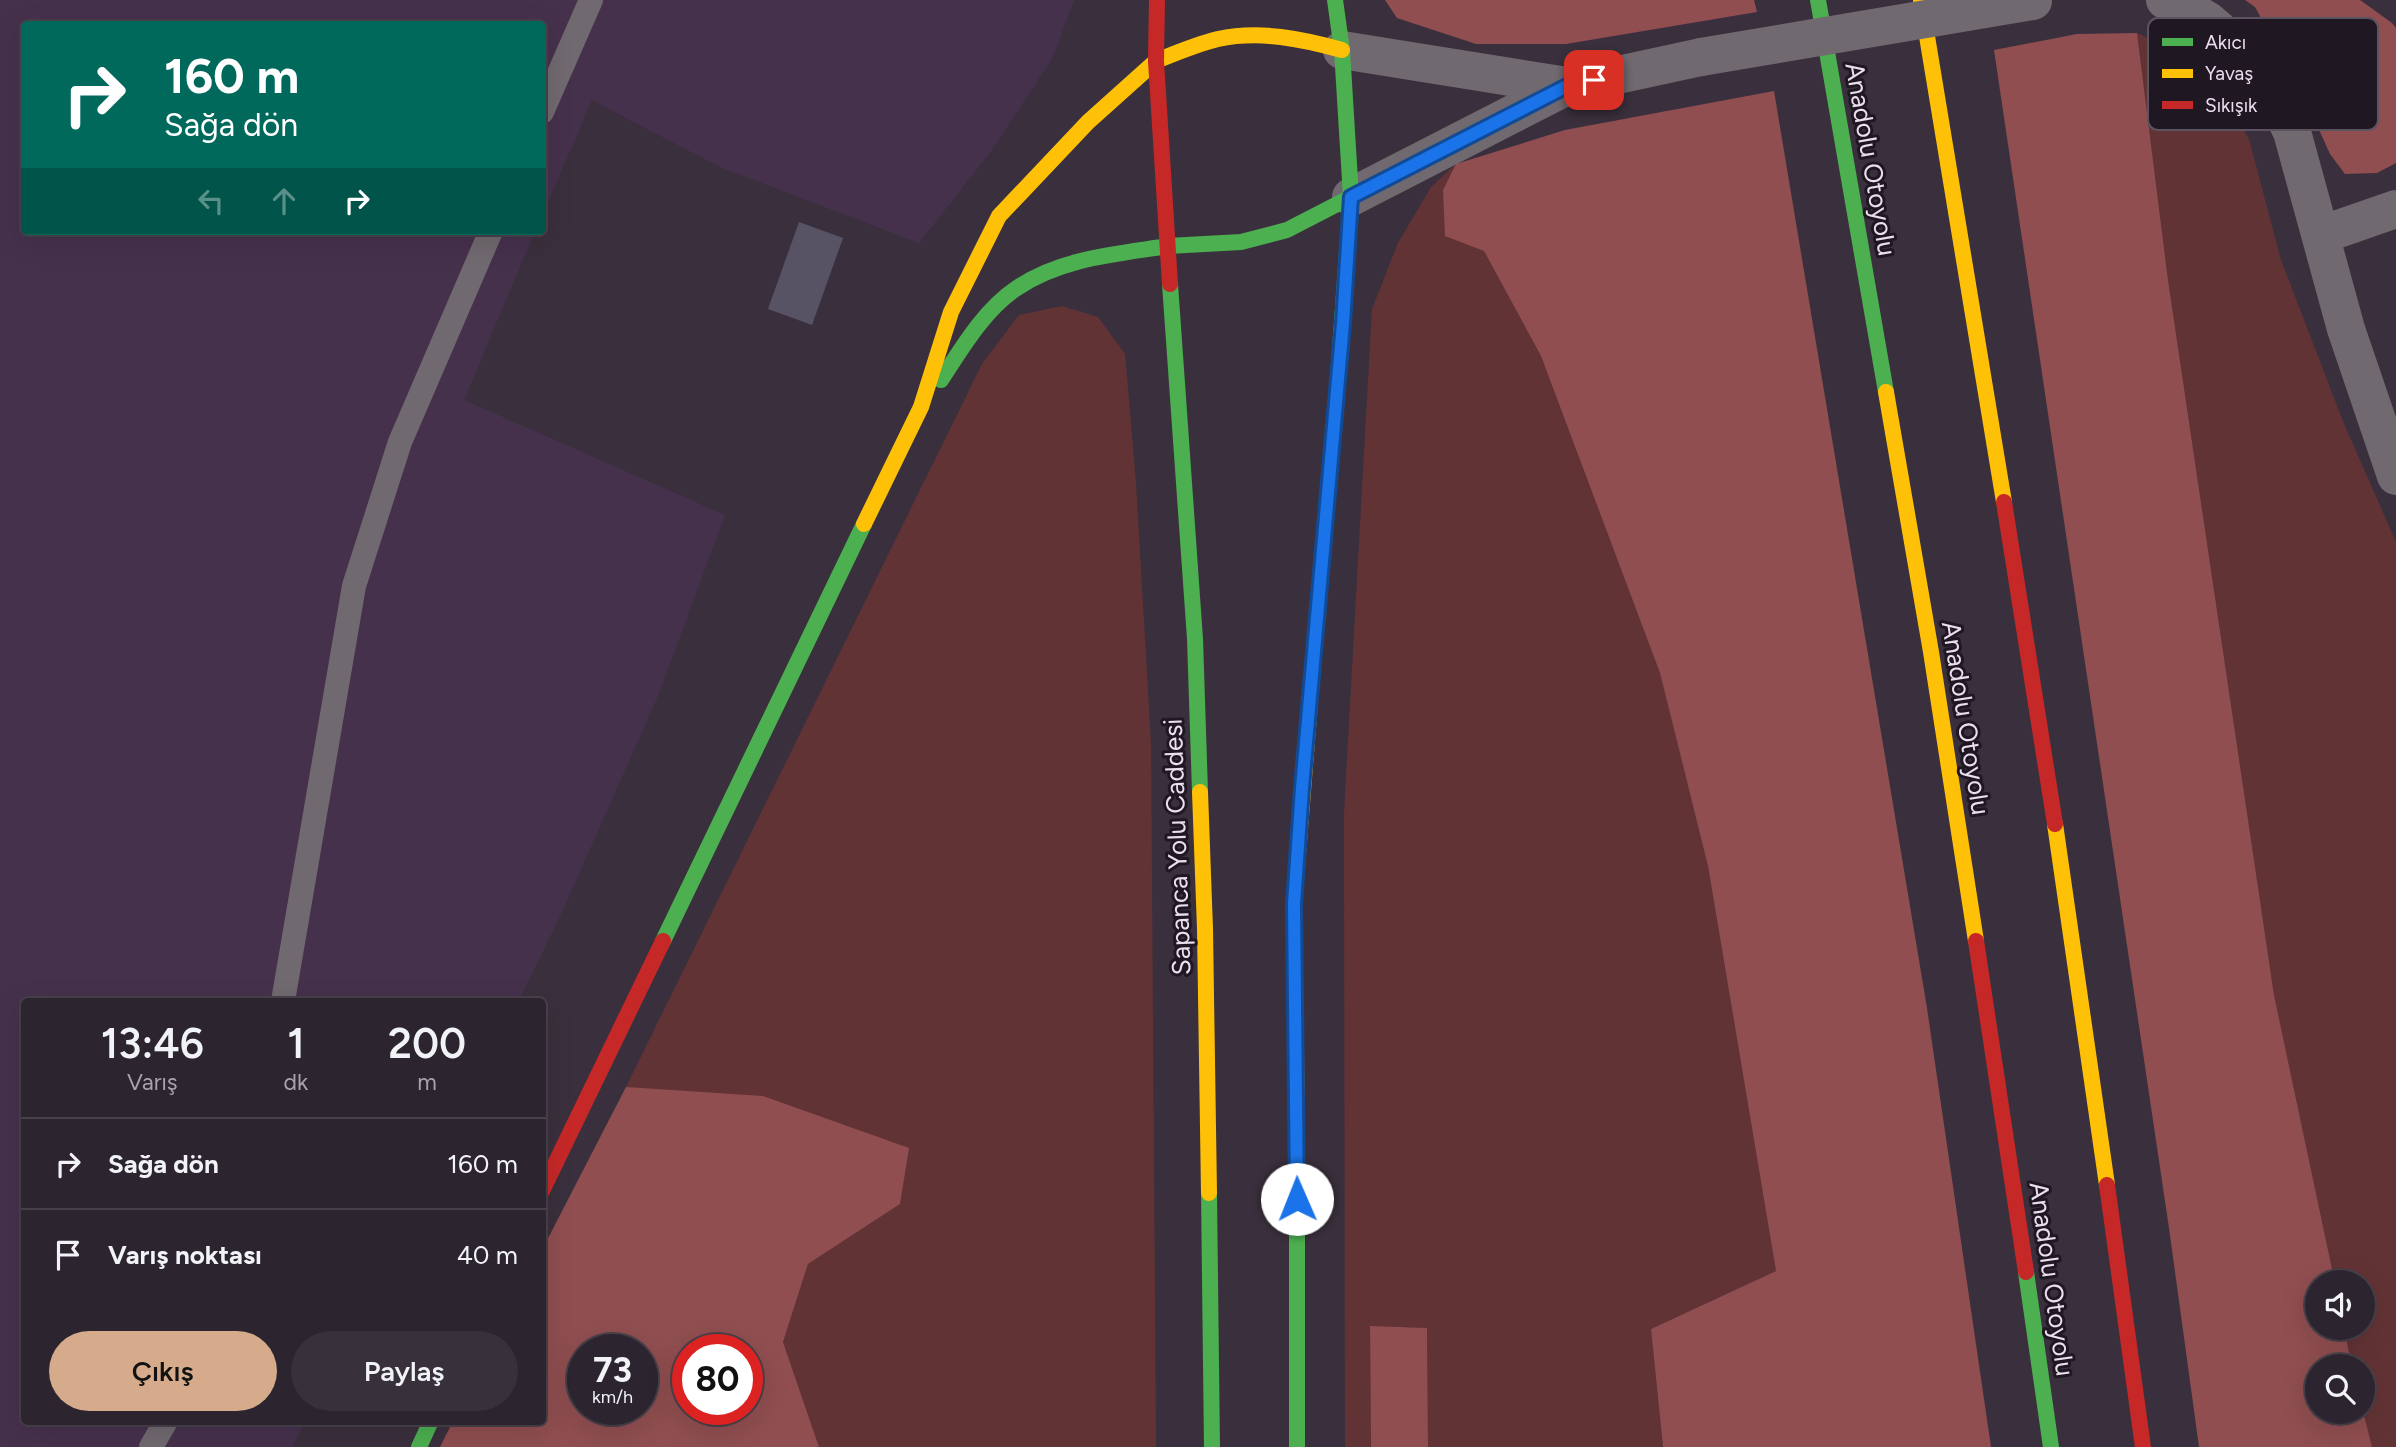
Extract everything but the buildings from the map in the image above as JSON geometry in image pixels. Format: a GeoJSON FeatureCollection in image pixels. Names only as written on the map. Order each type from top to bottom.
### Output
{"type":"FeatureCollection","features":[{"type":"Feature","properties":{"kind":"main road"},"geometry":{"type":"LineString","coordinates":[[1156,61],[1157,0]]}},
{"type":"Feature","properties":{"kind":"main road"},"geometry":{"type":"LineString","coordinates":[[1297,1447],[1298,1226],[1294,904],[1343,323],[1351,197],[1342,50],[1335,0]]}},
{"type":"Feature","properties":{"kind":"main road","name":"Anadolu Otoyolu"},"geometry":{"type":"LineString","coordinates":[[1818,0],[1933,665],[2010,1157],[2051,1447]]}},
{"type":"Feature","properties":{"kind":"main road"},"geometry":{"type":"LineString","coordinates":[[1921,0],[2075,962],[2143,1447]]}},
{"type":"Feature","properties":{"kind":"main road"},"geometry":{"type":"LineString","coordinates":[[546,1183],[921,407],[951,312],[999,216],[1088,122],[1156,61],[1198,45],[1238,36],[1274,36],[1342,50]]}},
{"type":"Feature","properties":{"kind":"main road","name":"Sapanca Yolu Caddesi"},"geometry":{"type":"LineString","coordinates":[[1156,61],[1196,653],[1205,943],[1212,1447]]}},
{"type":"Feature","properties":{"kind":"main road"},"geometry":{"type":"LineString","coordinates":[[921,407],[979,326],[1016,288],[1050,271],[1168,246],[1241,242],[1287,230],[1351,197]]}},
{"type":"Feature","properties":{"kind":"main road"},"geometry":{"type":"LineString","coordinates":[[419,1447],[429,1425]]}},
{"type":"Feature","properties":{"kind":"street"},"geometry":{"type":"LineString","coordinates":[[2165,0],[2203,18]]}},
{"type":"Feature","properties":{"kind":"street"},"geometry":{"type":"LineString","coordinates":[[1351,197],[1567,86],[1701,57],[2036,1]]}},
{"type":"Feature","properties":{"kind":"street"},"geometry":{"type":"LineString","coordinates":[[1342,50],[1567,86]]}},
{"type":"Feature","properties":{"kind":"street"},"geometry":{"type":"LineString","coordinates":[[2291,130],[2346,329],[2396,476]]}},
{"type":"Feature","properties":{"kind":"street"},"geometry":{"type":"LineString","coordinates":[[2321,235],[2396,209]]}},
{"type":"Feature","properties":{"kind":"lane"},"geometry":{"type":"LineString","coordinates":[[546,103],[591,0]]}},
{"type":"Feature","properties":{"kind":"lane"},"geometry":{"type":"LineString","coordinates":[[284,998],[354,586],[400,442],[489,235]]}},
{"type":"Feature","properties":{"kind":"lane"},"geometry":{"type":"LineString","coordinates":[[152,1447],[164,1425]]}},
{"type":"Feature","properties":{"kind":"shaded area"},"geometry":{"type":"Polygon","coordinates":[[[0,0],[1074,0],[1053,57],[991,151],[919,243],[720,167],[592,100],[546,207],[546,21],[21,21],[21,235],[533,235],[464,400],[725,515],[658,696],[520,998],[21,998],[21,1425],[304,1425],[292,1447],[0,1447],[0,0]]]}},
{"type":"Feature","properties":{"kind":"shaded area"},"geometry":{"type":"Polygon","coordinates":[[[1385,0],[1754,0],[1757,12],[1566,44],[1476,44],[1397,18],[1385,0]]]}},
{"type":"Feature","properties":{"kind":"shaded area"},"geometry":{"type":"Polygon","coordinates":[[[2245,0],[2360,0],[2392,23],[2396,28],[2396,163],[2377,173],[2345,174],[2330,154],[2319,130],[2378,130],[2378,18],[2261,18],[2255,7],[2245,0]]]}},
{"type":"Feature","properties":{"kind":"shaded area"},"geometry":{"type":"Polygon","coordinates":[[[2137,33],[2148,38],[2148,121],[2137,33]]]}},
{"type":"Feature","properties":{"kind":"shaded area"},"geometry":{"type":"Polygon","coordinates":[[[2137,33],[2168,280],[2274,995],[2332,1270],[2305,1270],[2305,1340],[2346,1340],[2349,1354],[2305,1354],[2305,1424],[2366,1424],[2372,1447],[2199,1447],[2169,1228],[1994,50],[2077,34],[2137,33]]]}},
{"type":"Feature","properties":{"kind":"shaded area"},"geometry":{"type":"Polygon","coordinates":[[[1774,91],[1927,1008],[1991,1447],[1663,1447],[1651,1329],[1776,1271],[1708,866],[1660,673],[1541,356],[1484,251],[1445,236],[1443,190],[1456,164],[1565,130],[1774,91]]]}},
{"type":"Feature","properties":{"kind":"shaded area"},"geometry":{"type":"Polygon","coordinates":[[[2149,130],[2244,130],[2249,139],[2281,260],[2344,424],[2396,542],[2396,1447],[2372,1447],[2366,1424],[2375,1424],[2375,1354],[2349,1354],[2346,1340],[2375,1340],[2375,1270],[2332,1270],[2274,995],[2168,280],[2149,130]]]}},
{"type":"Feature","properties":{"kind":"shaded area"},"geometry":{"type":"Polygon","coordinates":[[[1456,164],[1484,251],[1541,356],[1660,673],[1708,866],[1776,1271],[1651,1329],[1663,1447],[1428,1447],[1427,1328],[1370,1327],[1371,1447],[1345,1447],[1344,814],[1372,309],[1398,243],[1431,187],[1456,164]]]}},
{"type":"Feature","properties":{"kind":"shaded area"},"geometry":{"type":"Polygon","coordinates":[[[1062,306],[1098,317],[1125,354],[1136,483],[1151,744],[1156,1447],[819,1447],[783,1342],[808,1264],[900,1204],[626,1087],[982,364],[1019,315],[1062,306]]]}},
{"type":"Feature","properties":{"kind":"shaded area"},"geometry":{"type":"Polygon","coordinates":[[[626,1087],[763,1096],[909,1148],[900,1204],[808,1264],[783,1342],[819,1447],[440,1447],[451,1425],[546,1425],[546,1242],[626,1087]]]}},
{"type":"Feature","properties":{"kind":"shaded area"},"geometry":{"type":"Polygon","coordinates":[[[1370,1326],[1427,1328],[1428,1447],[1371,1447],[1370,1326]]]}},
{"type":"Feature","properties":{"kind":"traffic: fast"},"geometry":{"type":"LineString","coordinates":[[1335,0],[1342,50],[1351,197],[1336,404]]}},
{"type":"Feature","properties":{"kind":"traffic: fast"},"geometry":{"type":"LineString","coordinates":[[1818,0],[1886,392]]}},
{"type":"Feature","properties":{"kind":"traffic: fast"},"geometry":{"type":"LineString","coordinates":[[1168,246],[1241,242],[1287,230],[1351,197]]}},
{"type":"Feature","properties":{"kind":"traffic: fast"},"geometry":{"type":"LineString","coordinates":[[941,380],[974,330],[994,307],[1017,288],[1034,278],[1071,264],[1168,246]]}},
{"type":"Feature","properties":{"kind":"traffic: fast"},"geometry":{"type":"LineString","coordinates":[[1170,284],[1195,639],[1200,792]]}},
{"type":"Feature","properties":{"kind":"traffic: fast"},"geometry":{"type":"LineString","coordinates":[[663,941],[864,524]]}},
{"type":"Feature","properties":{"kind":"traffic: fast"},"geometry":{"type":"LineString","coordinates":[[1297,1128],[1297,1447]]}},
{"type":"Feature","properties":{"kind":"traffic: fast"},"geometry":{"type":"LineString","coordinates":[[1209,1193],[1212,1447]]}},
{"type":"Feature","properties":{"kind":"traffic: fast"},"geometry":{"type":"LineString","coordinates":[[2026,1272],[2051,1447]]}},
{"type":"Feature","properties":{"kind":"traffic: fast"},"geometry":{"type":"LineString","coordinates":[[419,1447],[429,1425]]}},
{"type":"Feature","properties":{"kind":"traffic: slow"},"geometry":{"type":"LineString","coordinates":[[1921,0],[2004,502]]}},
{"type":"Feature","properties":{"kind":"traffic: slow"},"geometry":{"type":"LineString","coordinates":[[1156,61],[1210,41],[1249,35],[1296,39],[1342,50]]}},
{"type":"Feature","properties":{"kind":"traffic: slow"},"geometry":{"type":"LineString","coordinates":[[864,524],[921,407],[951,312],[999,216],[1088,122],[1156,61]]}},
{"type":"Feature","properties":{"kind":"traffic: slow"},"geometry":{"type":"LineString","coordinates":[[1886,392],[1931,652],[1976,941]]}},
{"type":"Feature","properties":{"kind":"traffic: slow"},"geometry":{"type":"LineString","coordinates":[[1297,1128],[1294,904],[1316,627]]}},
{"type":"Feature","properties":{"kind":"traffic: slow"},"geometry":{"type":"LineString","coordinates":[[1200,792],[1209,1193]]}},
{"type":"Feature","properties":{"kind":"traffic: slow"},"geometry":{"type":"LineString","coordinates":[[2055,824],[2107,1185]]}},
{"type":"Feature","properties":{"kind":"traffic: jam"},"geometry":{"type":"LineString","coordinates":[[1157,0],[1156,61],[1170,284]]}},
{"type":"Feature","properties":{"kind":"traffic: jam"},"geometry":{"type":"LineString","coordinates":[[1316,627],[1336,404]]}},
{"type":"Feature","properties":{"kind":"traffic: jam"},"geometry":{"type":"LineString","coordinates":[[2004,502],[2055,824]]}},
{"type":"Feature","properties":{"kind":"traffic: jam"},"geometry":{"type":"LineString","coordinates":[[546,1183],[663,941]]}},
{"type":"Feature","properties":{"kind":"traffic: jam"},"geometry":{"type":"LineString","coordinates":[[1976,941],[2026,1272]]}},
{"type":"Feature","properties":{"kind":"traffic: jam"},"geometry":{"type":"LineString","coordinates":[[2107,1185],[2143,1447]]}},
{"type":"Feature","properties":{"kind":"route"},"geometry":{"type":"LineString","coordinates":[[1297,1199],[1294,904],[1343,323],[1351,197],[1567,86],[1594,80]]}}]}
